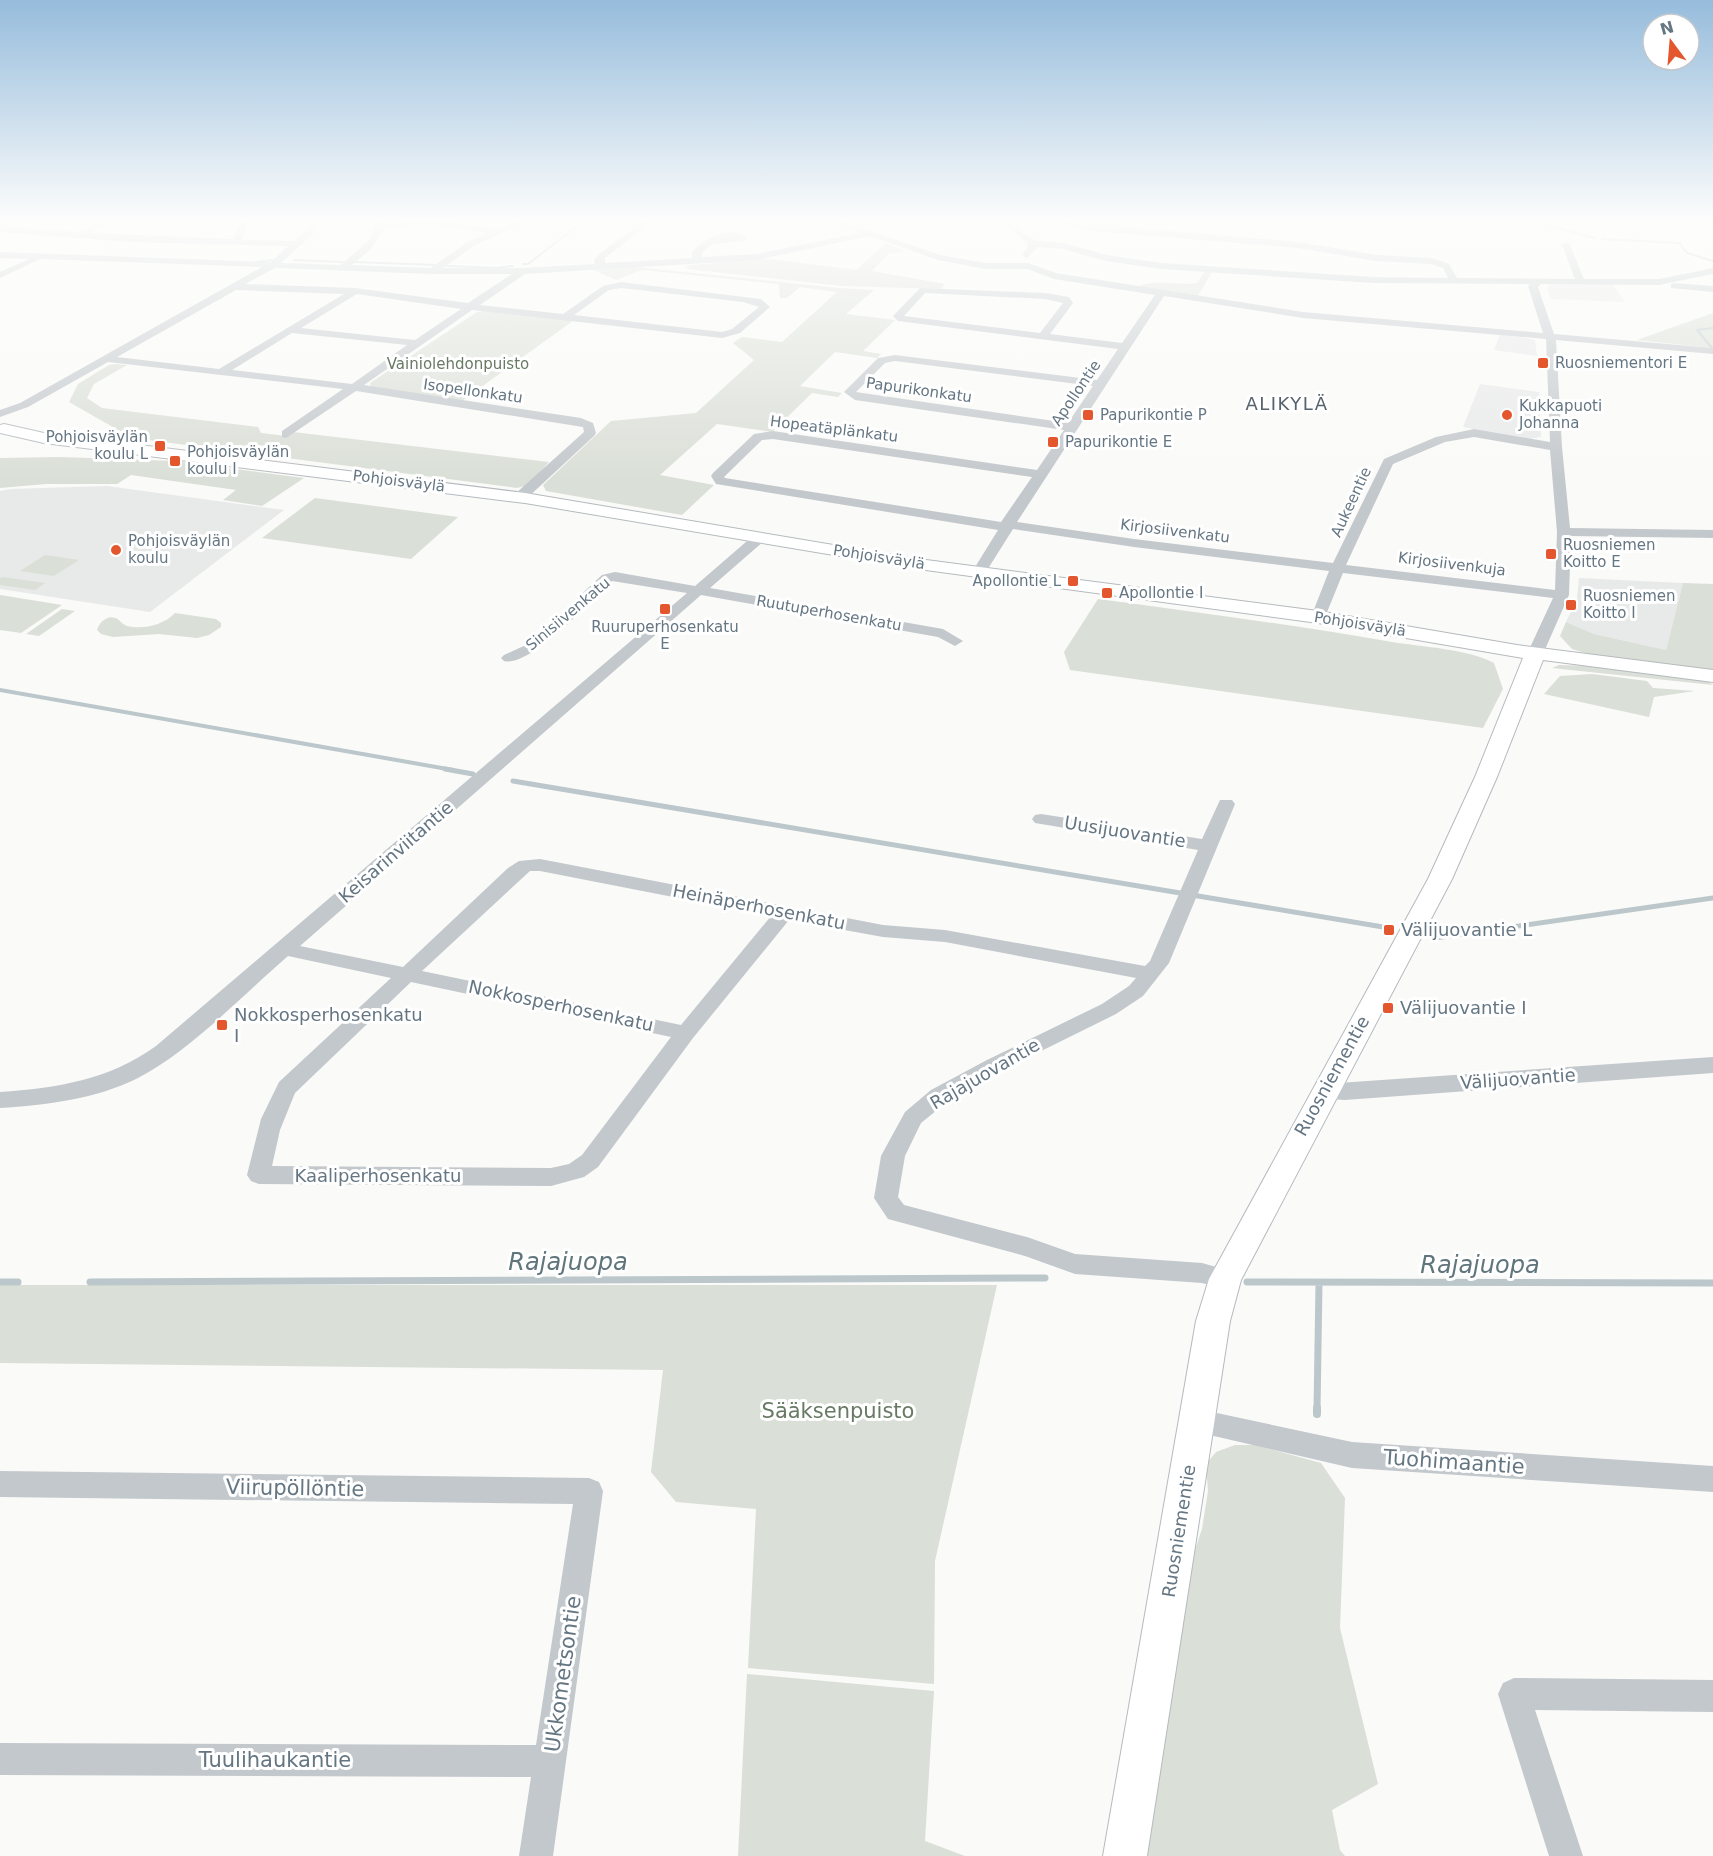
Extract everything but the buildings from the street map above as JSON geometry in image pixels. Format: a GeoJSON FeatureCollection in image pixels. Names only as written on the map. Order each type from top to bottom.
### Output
{"type":"FeatureCollection","features":[{"type":"Feature","properties":{"kind":"main road","name":"Pohjoisväylä"},"geometry":{"type":"LineString","coordinates":[[2,426],[44,438],[520,497],[979,572],[1318,617],[1535,654],[1713,676]]}},
{"type":"Feature","properties":{"kind":"main road","name":"Ruosniementie"},"geometry":{"type":"LineString","coordinates":[[1125,1856],[1213,1321],[1225,1279],[1461,835],[1535,654]]}},
{"type":"Feature","properties":{"kind":"street"},"geometry":{"type":"LineString","coordinates":[[2,426],[24,405],[197,308]]}},
{"type":"Feature","properties":{"kind":"street"},"geometry":{"type":"LineString","coordinates":[[221,372],[327,308]]}},
{"type":"Feature","properties":{"kind":"street"},"geometry":{"type":"LineString","coordinates":[[286,434],[470,308]]}},
{"type":"Feature","properties":{"kind":"street"},"geometry":{"type":"LineString","coordinates":[[487,308],[722,335],[736,331],[764,308]]}},
{"type":"Feature","properties":{"kind":"street"},"geometry":{"type":"LineString","coordinates":[[567,316],[579,308]]}},
{"type":"Feature","properties":{"kind":"street"},"geometry":{"type":"LineString","coordinates":[[906,308],[898,316],[902,319],[1126,346]]}},
{"type":"Feature","properties":{"kind":"street"},"geometry":{"type":"LineString","coordinates":[[1043,336],[1065,308]]}},
{"type":"Feature","properties":{"kind":"street","name":"Apollontie"},"geometry":{"type":"LineString","coordinates":[[979,572],[1006,525],[1151,308]]}},
{"type":"Feature","properties":{"kind":"street"},"geometry":{"type":"LineString","coordinates":[[1255,308],[1303,315],[1713,351]]}},
{"type":"Feature","properties":{"kind":"street","name":"Ruosniementie"},"geometry":{"type":"LineString","coordinates":[[1535,654],[1562,596],[1564,532],[1549,335],[1540,308]]}},
{"type":"Feature","properties":{"kind":"street"},"geometry":{"type":"LineString","coordinates":[[290,330],[416,343]]}},
{"type":"Feature","properties":{"kind":"street","name":"Papurikonkatu"},"geometry":{"type":"LineString","coordinates":[[1071,427],[855,397],[850,392],[882,360],[895,358],[1100,384]]}},
{"type":"Feature","properties":{"kind":"street","name":"Isopellonkatu"},"geometry":{"type":"LineString","coordinates":[[106,359],[352,387],[589,425],[590,433],[520,497]]}},
{"type":"Feature","properties":{"kind":"street","name":"Aukeentie"},"geometry":{"type":"LineString","coordinates":[[1318,617],[1338,567],[1388,462],[1434,441],[1461,434],[1474,433],[1556,447]]}},
{"type":"Feature","properties":{"kind":"street","name":"Hopeatäplänkatu"},"geometry":{"type":"LineString","coordinates":[[1006,525],[725,483],[717,476],[758,437],[773,435],[1040,474]]}},
{"type":"Feature","properties":{"kind":"street","name":"Kirjosiivenkatu"},"geometry":{"type":"LineString","coordinates":[[1006,525],[1338,567]]}},
{"type":"Feature","properties":{"kind":"street"},"geometry":{"type":"LineString","coordinates":[[1564,532],[1713,534]]}},
{"type":"Feature","properties":{"kind":"street","name":"Keisarinviitantie"},"geometry":{"type":"LineString","coordinates":[[0,1100],[45,1098],[93,1087],[148,1062],[189,1031],[759,537]]}},
{"type":"Feature","properties":{"kind":"street","name":"Kirjosiivenkuja"},"geometry":{"type":"LineString","coordinates":[[1338,567],[1562,596]]}},
{"type":"Feature","properties":{"kind":"street","name":"Sinisiivenkatu"},"geometry":{"type":"LineString","coordinates":[[509,658],[533,647],[607,578],[632,578],[699,590]]}},
{"type":"Feature","properties":{"kind":"street","name":"Ruutuperhosenkatu"},"geometry":{"type":"LineString","coordinates":[[699,590],[943,633],[956,641]]}},
{"type":"Feature","properties":{"kind":"street","name":"Rajajuovantie"},"geometry":{"type":"LineString","coordinates":[[1225,1279],[1202,1273],[1075,1264],[1026,1247],[896,1212],[886,1198],[893,1156],[913,1118],[939,1096],[995,1065],[1109,1009],[1136,991],[1151,974],[1159,963],[1226,804]]}},
{"type":"Feature","properties":{"kind":"street","name":"Uusijuovantie"},"geometry":{"type":"LineString","coordinates":[[1041,819],[1209,846]]}},
{"type":"Feature","properties":{"kind":"street","name":"Heinäperhosenkatu"},"geometry":{"type":"LineString","coordinates":[[406,973],[515,872],[526,865],[552,867],[884,931],[945,936],[1151,974]]}},
{"type":"Feature","properties":{"kind":"street"},"geometry":{"type":"LineString","coordinates":[[686,1033],[784,913]]}},
{"type":"Feature","properties":{"kind":"street","name":"Nokkosperhosenkatu"},"geometry":{"type":"LineString","coordinates":[[284,949],[686,1033]]}},
{"type":"Feature","properties":{"kind":"street","name":"Kaaliperhosenkatu"},"geometry":{"type":"LineString","coordinates":[[406,973],[287,1088],[277,1104],[263,1146],[260,1175],[551,1177],[576,1171],[590,1161],[686,1033]]}},
{"type":"Feature","properties":{"kind":"street","name":"Välijuovantie"},"geometry":{"type":"LineString","coordinates":[[1324,1092],[1713,1065]]}},
{"type":"Feature","properties":{"kind":"street","name":"Tuohimaantie"},"geometry":{"type":"LineString","coordinates":[[1198,1421],[1352,1455],[1713,1479]]}},
{"type":"Feature","properties":{"kind":"street","name":"Viirupöllöntie"},"geometry":{"type":"LineString","coordinates":[[0,1484],[589,1491]]}},
{"type":"Feature","properties":{"kind":"street","name":"Ukkometsontie"},"geometry":{"type":"LineString","coordinates":[[536,1856],[589,1491]]}},
{"type":"Feature","properties":{"kind":"street"},"geometry":{"type":"LineString","coordinates":[[1566,1856],[1514,1694],[1713,1696]]}},
{"type":"Feature","properties":{"kind":"street","name":"Tuulihaukantie"},"geometry":{"type":"LineString","coordinates":[[0,1759],[551,1761]]}},
{"type":"Feature","properties":{"kind":"shaded area"},"geometry":{"type":"Polygon","coordinates":[[[1500,335],[1535,340],[1537,356],[1494,350],[1500,335]]]}},
{"type":"Feature","properties":{"kind":"shaded area"},"geometry":{"type":"Polygon","coordinates":[[[1480,384],[1539,392],[1541,437],[1527,439],[1463,427],[1480,384]]]}},
{"type":"Feature","properties":{"kind":"shaded area","name":"Pohjoisväylän koulu"},"geometry":{"type":"Polygon","coordinates":[[[107,486],[284,510],[150,612],[0,589],[0,491],[107,486]]]}},
{"type":"Feature","properties":{"kind":"shaded area"},"geometry":{"type":"Polygon","coordinates":[[[1579,578],[1683,583],[1666,650],[1594,634],[1566,622],[1577,599],[1579,578]]]}},
{"type":"Feature","properties":{"kind":"green space"},"geometry":{"type":"Polygon","coordinates":[[[820,308],[853,308],[846,314],[895,320],[863,351],[881,354],[877,358],[835,352],[800,386],[842,393],[838,397],[812,393],[772,432],[717,424],[660,475],[714,485],[682,515],[546,491],[543,485],[611,421],[696,413],[754,360],[733,343],[742,337],[782,342],[820,308]]]}},
{"type":"Feature","properties":{"kind":"green space","name":"Vainiolehdonpuisto"},"geometry":{"type":"Polygon","coordinates":[[[477,312],[574,320],[462,401],[371,388],[370,383],[477,312]]]}},
{"type":"Feature","properties":{"kind":"green space"},"geometry":{"type":"Polygon","coordinates":[[[1713,313],[1713,348],[1637,340],[1713,313]]]}},
{"type":"Feature","properties":{"kind":"green space"},"geometry":{"type":"Polygon","coordinates":[[[109,365],[127,365],[94,384],[87,398],[102,408],[258,427],[261,433],[287,436],[293,432],[549,462],[528,485],[517,488],[132,438],[69,402],[78,384],[109,365]]]}},
{"type":"Feature","properties":{"kind":"green space"},"geometry":{"type":"Polygon","coordinates":[[[60,457],[175,461],[304,478],[262,506],[223,500],[236,490],[131,475],[117,484],[46,484],[0,488],[0,458],[60,457]]]}},
{"type":"Feature","properties":{"kind":"green space"},"geometry":{"type":"Polygon","coordinates":[[[315,498],[458,517],[411,559],[262,538],[315,498]]]}},
{"type":"Feature","properties":{"kind":"green space"},"geometry":{"type":"Polygon","coordinates":[[[45,555],[79,560],[54,576],[20,571],[45,555]]]}},
{"type":"Feature","properties":{"kind":"green space"},"geometry":{"type":"Polygon","coordinates":[[[0,578],[45,583],[35,590],[0,585],[0,578]]]}},
{"type":"Feature","properties":{"kind":"green space"},"geometry":{"type":"Polygon","coordinates":[[[1683,583],[1713,584],[1713,670],[1588,654],[1572,649],[1560,636],[1566,622],[1594,634],[1666,650],[1683,583]]]}},
{"type":"Feature","properties":{"kind":"green space"},"geometry":{"type":"Polygon","coordinates":[[[0,595],[62,605],[21,633],[0,630],[0,595]]]}},
{"type":"Feature","properties":{"kind":"green space"},"geometry":{"type":"Polygon","coordinates":[[[1098,599],[1282,624],[1458,652],[1494,663],[1503,689],[1483,728],[1070,670],[1064,652],[1098,599]]]}},
{"type":"Feature","properties":{"kind":"green space"},"geometry":{"type":"Polygon","coordinates":[[[62,609],[75,611],[39,636],[26,634],[62,609]]]}},
{"type":"Feature","properties":{"kind":"green space"},"geometry":{"type":"Polygon","coordinates":[[[175,613],[216,619],[221,623],[221,627],[209,635],[197,638],[159,634],[113,637],[101,634],[97,630],[101,622],[112,617],[127,626],[139,627],[165,621],[175,613]]]}},
{"type":"Feature","properties":{"kind":"green space"},"geometry":{"type":"Polygon","coordinates":[[[1559,665],[1598,666],[1707,681],[1713,685],[1552,668],[1559,665]]]}},
{"type":"Feature","properties":{"kind":"green space"},"geometry":{"type":"Polygon","coordinates":[[[1592,674],[1647,681],[1653,688],[1695,691],[1654,697],[1649,717],[1544,694],[1560,676],[1592,674]]]}},
{"type":"Feature","properties":{"kind":"green space","name":"Sääksenpuisto"},"geometry":{"type":"Polygon","coordinates":[[[0,1285],[997,1285],[935,1561],[934,1684],[748,1668],[756,1509],[676,1502],[651,1472],[663,1370],[0,1363],[0,1285]]]}},
{"type":"Feature","properties":{"kind":"green space"},"geometry":{"type":"Polygon","coordinates":[[[1235,1445],[1255,1445],[1321,1463],[1345,1498],[1340,1628],[1378,1784],[1332,1810],[1340,1850],[1345,1856],[1143,1856],[1184,1583],[1202,1529],[1208,1491],[1206,1464],[1216,1452],[1235,1445]]]}},
{"type":"Feature","properties":{"kind":"green space"},"geometry":{"type":"Polygon","coordinates":[[[747,1674],[934,1691],[925,1841],[965,1856],[738,1856],[747,1674]]]}},
{"type":"Feature","properties":{"kind":"waterway"},"geometry":{"type":"LineString","coordinates":[[1712,348],[1697,330],[1713,328]]}},
{"type":"Feature","properties":{"kind":"waterway"},"geometry":{"type":"LineString","coordinates":[[0,690],[453,770]]}},
{"type":"Feature","properties":{"kind":"waterway"},"geometry":{"type":"LineString","coordinates":[[445,769],[473,774]]}},
{"type":"Feature","properties":{"kind":"waterway"},"geometry":{"type":"LineString","coordinates":[[513,781],[1383,927]]}},
{"type":"Feature","properties":{"kind":"waterway"},"geometry":{"type":"LineString","coordinates":[[1435,938],[1713,898]]}},
{"type":"Feature","properties":{"kind":"waterway","name":"Rajajuopa"},"geometry":{"type":"LineString","coordinates":[[90,1282],[1045,1278]]}},
{"type":"Feature","properties":{"kind":"waterway"},"geometry":{"type":"LineString","coordinates":[[0,1282],[18,1282]]}},
{"type":"Feature","properties":{"kind":"waterway","name":"Rajajuopa"},"geometry":{"type":"LineString","coordinates":[[1247,1282],[1713,1283]]}},
{"type":"Feature","properties":{"kind":"waterway"},"geometry":{"type":"LineString","coordinates":[[1317,1410],[1319,1283]]}},
{"type":"Feature","properties":{"kind":"place","name":"Ruosniementori E"},"geometry":{"type":"Point","coordinates":[1543,363]}},
{"type":"Feature","properties":{"kind":"place","name":"Papurikontie P"},"geometry":{"type":"Point","coordinates":[1088,415]}},
{"type":"Feature","properties":{"kind":"place","name":"Kukkapuoti Johanna"},"geometry":{"type":"Point","coordinates":[1507,415]}},
{"type":"Feature","properties":{"kind":"place","name":"Papurikontie E"},"geometry":{"type":"Point","coordinates":[1053,442]}},
{"type":"Feature","properties":{"kind":"place","name":"Pohjoisväylän koulu L"},"geometry":{"type":"Point","coordinates":[160,446]}},
{"type":"Feature","properties":{"kind":"place","name":"Pohjoisväylän koulu I"},"geometry":{"type":"Point","coordinates":[175,461]}},
{"type":"Feature","properties":{"kind":"place","name":"Pohjoisväylän koulu"},"geometry":{"type":"Point","coordinates":[116,550]}},
{"type":"Feature","properties":{"kind":"place","name":"Ruosniemen Koitto E"},"geometry":{"type":"Point","coordinates":[1551,554]}},
{"type":"Feature","properties":{"kind":"place","name":"Apollontie L"},"geometry":{"type":"Point","coordinates":[1073,581]}},
{"type":"Feature","properties":{"kind":"place","name":"Apollontie I"},"geometry":{"type":"Point","coordinates":[1107,593]}},
{"type":"Feature","properties":{"kind":"place","name":"Ruosniemen Koitto I"},"geometry":{"type":"Point","coordinates":[1571,605]}},
{"type":"Feature","properties":{"kind":"place","name":"Ruuruperhosenkatu E"},"geometry":{"type":"Point","coordinates":[665,609]}},
{"type":"Feature","properties":{"kind":"place","name":"Välijuovantie L"},"geometry":{"type":"Point","coordinates":[1389,930]}},
{"type":"Feature","properties":{"kind":"place","name":"Välijuovantie I"},"geometry":{"type":"Point","coordinates":[1388,1008]}},
{"type":"Feature","properties":{"kind":"place","name":"Nokkosperhosenkatu I"},"geometry":{"type":"Point","coordinates":[222,1025]}},
{"type":"Feature","properties":{"kind":"district","name":"ALIKYLÄ"},"geometry":{"type":"Point","coordinates":[1287,404]}}]}
